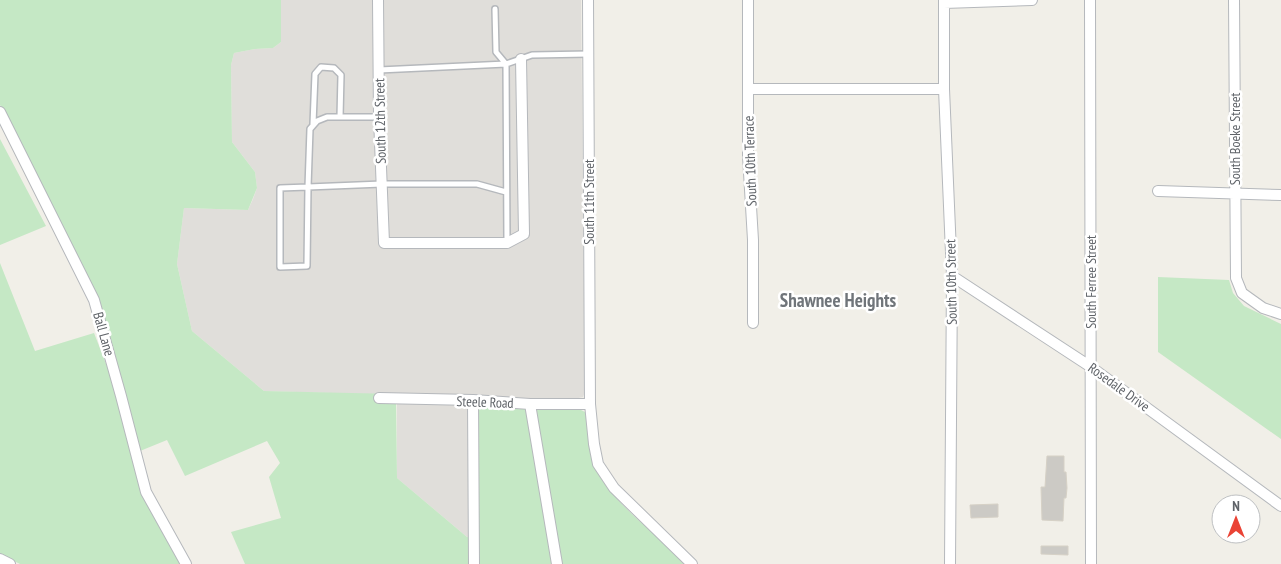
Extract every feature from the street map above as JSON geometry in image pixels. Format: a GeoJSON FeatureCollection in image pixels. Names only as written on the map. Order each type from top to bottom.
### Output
{"type":"FeatureCollection","features":[{"type":"Feature","properties":{"kind":"street","name":"South 12th Street"},"geometry":{"type":"LineString","coordinates":[[378,0],[379,117],[384,243],[507,243]]}},
{"type":"Feature","properties":{"kind":"street","name":"South 11th Street"},"geometry":{"type":"LineString","coordinates":[[588,0],[590,404],[594,444],[598,464],[614,488],[692,564]]}},
{"type":"Feature","properties":{"kind":"street","name":"South 10th Terrace"},"geometry":{"type":"LineString","coordinates":[[748,0],[748,156],[753,240],[753,323]]}},
{"type":"Feature","properties":{"kind":"street"},"geometry":{"type":"LineString","coordinates":[[944,1],[1032,0]]}},
{"type":"Feature","properties":{"kind":"street","name":"South Ferree Street"},"geometry":{"type":"LineString","coordinates":[[1090,0],[1091,564]]}},
{"type":"Feature","properties":{"kind":"street","name":"South Boeke Street"},"geometry":{"type":"LineString","coordinates":[[1234,0],[1236,278],[1242,293],[1263,308],[1281,314]]}},
{"type":"Feature","properties":{"kind":"street","name":"South 10th Street"},"geometry":{"type":"LineString","coordinates":[[944,1],[944,89],[952,276],[950,564]]}},
{"type":"Feature","properties":{"kind":"street"},"geometry":{"type":"LineString","coordinates":[[507,243],[524,234],[521,59]]}},
{"type":"Feature","properties":{"kind":"street"},"geometry":{"type":"LineString","coordinates":[[748,89],[944,89]]}},
{"type":"Feature","properties":{"kind":"street","name":"Ball Lane"},"geometry":{"type":"LineString","coordinates":[[0,112],[94,300],[122,396],[146,492],[186,564]]}},
{"type":"Feature","properties":{"kind":"street"},"geometry":{"type":"LineString","coordinates":[[1158,191],[1281,195]]}},
{"type":"Feature","properties":{"kind":"street","name":"Rosedale Drive"},"geometry":{"type":"LineString","coordinates":[[952,276],[1091,367],[1281,506]]}},
{"type":"Feature","properties":{"kind":"street","name":"Steele Road"},"geometry":{"type":"LineString","coordinates":[[379,398],[473,400],[530,404],[590,404]]}},
{"type":"Feature","properties":{"kind":"street"},"geometry":{"type":"LineString","coordinates":[[473,400],[474,564]]}},
{"type":"Feature","properties":{"kind":"street"},"geometry":{"type":"LineString","coordinates":[[530,404],[557,564]]}},
{"type":"Feature","properties":{"kind":"street"},"geometry":{"type":"LineString","coordinates":[[0,559],[10,564]]}},
{"type":"Feature","properties":{"kind":"lane"},"geometry":{"type":"LineString","coordinates":[[495,9],[496,52],[506,64],[507,243]]}},
{"type":"Feature","properties":{"kind":"lane"},"geometry":{"type":"LineString","coordinates":[[378,70],[506,64],[546,54],[589,54]]}},
{"type":"Feature","properties":{"kind":"lane"},"geometry":{"type":"LineString","coordinates":[[313,125],[315,74],[321,67],[334,68],[341,74],[340,117]]}},
{"type":"Feature","properties":{"kind":"lane"},"geometry":{"type":"LineString","coordinates":[[379,117],[326,117],[317,121],[310,129],[308,187],[308,266],[280,267],[280,188],[308,187],[382,184],[477,184],[494,187],[506,192]]}},
{"type":"Feature","properties":{"kind":"shaded area"},"geometry":{"type":"Polygon","coordinates":[[[281,0],[581,0],[585,391],[583,397],[574,399],[530,399],[264,391],[192,331],[177,264],[184,208],[248,210],[257,188],[255,172],[232,142],[231,65],[234,53],[273,48],[281,42],[281,0]]]}},
{"type":"Feature","properties":{"kind":"shaded area"},"geometry":{"type":"Polygon","coordinates":[[[397,403],[463,404],[468,406],[470,410],[470,537],[467,537],[397,478],[397,403]]]}},
{"type":"Feature","properties":{"kind":"green space"},"geometry":{"type":"Polygon","coordinates":[[[0,0],[281,0],[281,42],[273,48],[234,53],[231,65],[232,142],[255,172],[257,188],[248,210],[184,208],[177,264],[192,331],[264,391],[396,394],[397,478],[467,537],[477,538],[478,411],[480,408],[489,404],[581,410],[585,412],[594,458],[604,483],[625,507],[689,564],[245,564],[231,532],[281,518],[269,477],[280,463],[267,441],[185,476],[167,440],[140,451],[95,295],[0,105],[0,0]]]}},
{"type":"Feature","properties":{"kind":"green space"},"geometry":{"type":"Polygon","coordinates":[[[0,139],[46,226],[0,245],[0,139]]]}},
{"type":"Feature","properties":{"kind":"green space"},"geometry":{"type":"Polygon","coordinates":[[[0,263],[35,351],[94,333],[112,379],[140,481],[182,564],[20,564],[0,554],[0,263]]]}},
{"type":"Feature","properties":{"kind":"green space"},"geometry":{"type":"Polygon","coordinates":[[[1158,277],[1229,280],[1233,293],[1244,306],[1281,324],[1281,439],[1158,352],[1158,277]]]}},
{"type":"Feature","properties":{"kind":"building"},"geometry":{"type":"Polygon","coordinates":[[[1047,456],[1064,456],[1067,488],[1066,498],[1064,498],[1063,521],[1042,520],[1041,487],[1045,487],[1047,456]]]}},
{"type":"Feature","properties":{"kind":"building"},"geometry":{"type":"Polygon","coordinates":[[[998,504],[998,517],[971,518],[970,505],[998,504]]]}},
{"type":"Feature","properties":{"kind":"building"},"geometry":{"type":"Polygon","coordinates":[[[1041,546],[1068,546],[1068,555],[1041,554],[1041,546]]]}},
{"type":"Feature","properties":{"kind":"district","name":"Shawnee Heights"},"geometry":{"type":"Point","coordinates":[838,300]}}]}
